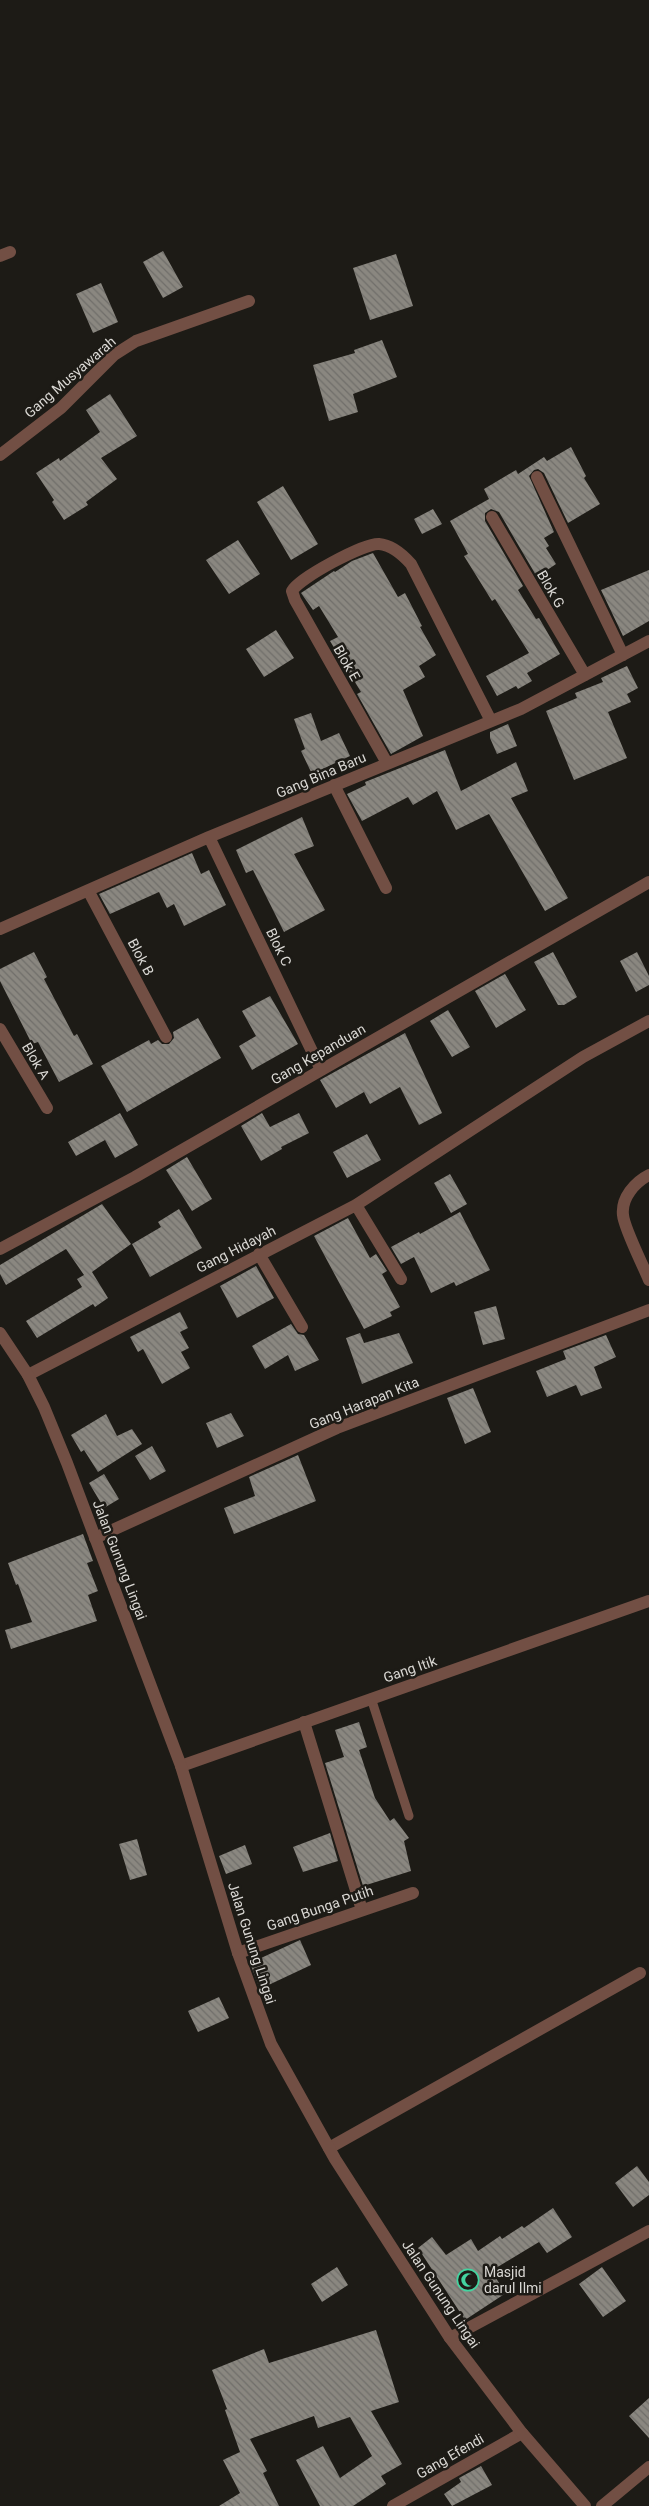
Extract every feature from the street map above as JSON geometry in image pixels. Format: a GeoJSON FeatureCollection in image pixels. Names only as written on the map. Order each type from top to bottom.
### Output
{"type":"FeatureCollection","features":[{"type":"Feature","properties":{"kind":"street","name":"Gang Musyawarah"},"geometry":{"type":"LineString","coordinates":[[0,456],[61,408],[114,354],[136,341],[249,301]]}},
{"type":"Feature","properties":{"kind":"street"},"geometry":{"type":"LineString","coordinates":[[537,477],[623,655]]}},
{"type":"Feature","properties":{"kind":"street","name":"Blok G"},"geometry":{"type":"LineString","coordinates":[[492,517],[584,675]]}},
{"type":"Feature","properties":{"kind":"street","name":"Blok E"},"geometry":{"type":"LineString","coordinates":[[387,763],[294,600],[292,592],[304,578],[364,547],[378,544],[391,547],[411,564],[491,721]]}},
{"type":"Feature","properties":{"kind":"street","name":"Gang Bina Baru"},"geometry":{"type":"LineString","coordinates":[[0,929],[89,892],[209,837],[521,709],[649,641]]}},
{"type":"Feature","properties":{"kind":"street"},"geometry":{"type":"LineString","coordinates":[[334,785],[386,888]]}},
{"type":"Feature","properties":{"kind":"street","name":"Blok C"},"geometry":{"type":"LineString","coordinates":[[209,837],[321,1070]]}},
{"type":"Feature","properties":{"kind":"street","name":"Gang Kepanduan"},"geometry":{"type":"LineString","coordinates":[[0,1249],[135,1177],[649,882]]}},
{"type":"Feature","properties":{"kind":"street","name":"Blok B"},"geometry":{"type":"LineString","coordinates":[[89,892],[166,1037]]}},
{"type":"Feature","properties":{"kind":"street","name":"Gang Hidayah"},"geometry":{"type":"LineString","coordinates":[[28,1376],[356,1205],[454,1144],[583,1057],[649,1021]]}},
{"type":"Feature","properties":{"kind":"street","name":"Blok A"},"geometry":{"type":"LineString","coordinates":[[0,1029],[47,1108]]}},
{"type":"Feature","properties":{"kind":"street"},"geometry":{"type":"LineString","coordinates":[[649,1175],[640,1179],[626,1196],[623,1215],[649,1280]]}},
{"type":"Feature","properties":{"kind":"street"},"geometry":{"type":"LineString","coordinates":[[356,1205],[401,1280]]}},
{"type":"Feature","properties":{"kind":"street"},"geometry":{"type":"LineString","coordinates":[[259,1254],[302,1327]]}},
{"type":"Feature","properties":{"kind":"street","name":"Gang Harapan Kita"},"geometry":{"type":"LineString","coordinates":[[95,1538],[337,1428],[649,1310]]}},
{"type":"Feature","properties":{"kind":"street","name":"Jalan Gunung Lingai"},"geometry":{"type":"LineString","coordinates":[[0,1333],[28,1376],[44,1407],[182,1766],[238,1953],[271,2044],[329,2148],[450,2338],[522,2433],[585,2506]]}},
{"type":"Feature","properties":{"kind":"street","name":"Gang Itik"},"geometry":{"type":"LineString","coordinates":[[182,1766],[649,1600]]}},
{"type":"Feature","properties":{"kind":"street"},"geometry":{"type":"LineString","coordinates":[[304,1722],[362,1910]]}},
{"type":"Feature","properties":{"kind":"street","name":"Gang Bunga Putih"},"geometry":{"type":"LineString","coordinates":[[238,1953],[412,1892]]}},
{"type":"Feature","properties":{"kind":"street"},"geometry":{"type":"LineString","coordinates":[[329,2148],[640,1973]]}},
{"type":"Feature","properties":{"kind":"street"},"geometry":{"type":"LineString","coordinates":[[450,2338],[649,2231]]}},
{"type":"Feature","properties":{"kind":"street","name":"Gang Efendi"},"geometry":{"type":"LineString","coordinates":[[393,2506],[522,2433]]}},
{"type":"Feature","properties":{"kind":"street"},"geometry":{"type":"LineString","coordinates":[[602,2506],[649,2467]]}},
{"type":"Feature","properties":{"kind":"lane"},"geometry":{"type":"LineString","coordinates":[[371,1698],[409,1816]]}},
{"type":"Feature","properties":{"kind":"building"},"geometry":{"type":"Polygon","coordinates":[[[163,251],[183,287],[163,298],[143,262],[163,251]]]}},
{"type":"Feature","properties":{"kind":"building"},"geometry":{"type":"Polygon","coordinates":[[[396,254],[413,306],[370,320],[353,268],[396,254]]]}},
{"type":"Feature","properties":{"kind":"building"},"geometry":{"type":"Polygon","coordinates":[[[101,283],[118,322],[93,333],[76,294],[101,283]]]}},
{"type":"Feature","properties":{"kind":"building"},"geometry":{"type":"Polygon","coordinates":[[[382,340],[397,377],[353,394],[358,412],[329,421],[313,365],[355,353],[354,350],[382,340]]]}},
{"type":"Feature","properties":{"kind":"building"},"geometry":{"type":"Polygon","coordinates":[[[110,394],[137,436],[101,458],[117,479],[86,502],[88,505],[64,520],[52,502],[54,500],[36,473],[59,458],[60,461],[100,432],[86,410],[110,394]]]}},
{"type":"Feature","properties":{"kind":"building"},"geometry":{"type":"Polygon","coordinates":[[[571,447],[586,476],[584,478],[600,504],[568,523],[544,473],[538,469],[534,470],[529,476],[554,532],[544,538],[549,546],[546,548],[556,564],[537,577],[499,512],[491,509],[485,513],[485,521],[523,586],[518,590],[536,619],[539,618],[560,654],[527,673],[532,681],[518,689],[516,686],[497,696],[486,676],[529,653],[495,599],[492,601],[464,556],[468,554],[450,521],[489,499],[484,489],[516,470],[518,474],[544,457],[547,461],[571,447]]]}},
{"type":"Feature","properties":{"kind":"building"},"geometry":{"type":"Polygon","coordinates":[[[283,486],[318,544],[291,560],[257,502],[283,486]]]}},
{"type":"Feature","properties":{"kind":"building"},"geometry":{"type":"Polygon","coordinates":[[[433,509],[442,524],[422,534],[414,519],[433,509]]]}},
{"type":"Feature","properties":{"kind":"building"},"geometry":{"type":"Polygon","coordinates":[[[238,540],[260,574],[229,594],[206,560],[238,540]]]}},
{"type":"Feature","properties":{"kind":"building"},"geometry":{"type":"Polygon","coordinates":[[[373,553],[398,597],[405,593],[422,626],[420,627],[436,655],[419,666],[425,677],[403,690],[423,736],[391,754],[357,694],[361,692],[330,641],[338,637],[319,606],[313,610],[301,593],[352,561],[373,553]]]}},
{"type":"Feature","properties":{"kind":"building"},"geometry":{"type":"Polygon","coordinates":[[[649,570],[649,621],[623,636],[601,590],[649,570]]]}},
{"type":"Feature","properties":{"kind":"building"},"geometry":{"type":"Polygon","coordinates":[[[276,630],[294,658],[264,677],[246,649],[276,630]]]}},
{"type":"Feature","properties":{"kind":"building"},"geometry":{"type":"Polygon","coordinates":[[[627,666],[638,688],[627,694],[631,702],[608,712],[627,758],[574,780],[546,711],[577,698],[575,693],[603,682],[601,678],[627,666]]]}},
{"type":"Feature","properties":{"kind":"building"},"geometry":{"type":"Polygon","coordinates":[[[311,713],[321,741],[339,733],[350,756],[312,774],[301,751],[305,749],[294,719],[311,713]]]}},
{"type":"Feature","properties":{"kind":"building"},"geometry":{"type":"Polygon","coordinates":[[[508,724],[517,746],[497,754],[490,738],[490,732],[508,724]]]}},
{"type":"Feature","properties":{"kind":"building"},"geometry":{"type":"Polygon","coordinates":[[[445,750],[461,791],[516,762],[528,791],[511,798],[568,898],[545,911],[489,814],[456,830],[437,791],[413,805],[408,797],[362,821],[347,794],[366,785],[365,782],[445,750]]]}},
{"type":"Feature","properties":{"kind":"building"},"geometry":{"type":"Polygon","coordinates":[[[302,817],[314,846],[294,854],[325,910],[284,932],[253,870],[246,873],[236,850],[302,817]]]}},
{"type":"Feature","properties":{"kind":"building"},"geometry":{"type":"Polygon","coordinates":[[[192,853],[201,874],[209,870],[226,905],[184,926],[174,904],[167,908],[159,892],[110,914],[99,894],[192,853]]]}},
{"type":"Feature","properties":{"kind":"building"},"geometry":{"type":"Polygon","coordinates":[[[34,952],[47,977],[44,979],[74,1036],[77,1034],[93,1064],[59,1082],[38,1042],[32,1044],[0,981],[0,969],[34,952]]]}},
{"type":"Feature","properties":{"kind":"building"},"geometry":{"type":"Polygon","coordinates":[[[553,952],[577,997],[564,1005],[558,1005],[534,962],[553,952]]]}},
{"type":"Feature","properties":{"kind":"building"},"geometry":{"type":"Polygon","coordinates":[[[637,952],[649,976],[649,985],[636,992],[620,961],[637,952]]]}},
{"type":"Feature","properties":{"kind":"building"},"geometry":{"type":"Polygon","coordinates":[[[505,974],[526,1010],[496,1028],[475,991],[505,974]]]}},
{"type":"Feature","properties":{"kind":"building"},"geometry":{"type":"Polygon","coordinates":[[[270,996],[298,1044],[252,1070],[239,1046],[256,1036],[242,1011],[270,996]]]}},
{"type":"Feature","properties":{"kind":"building"},"geometry":{"type":"Polygon","coordinates":[[[448,1010],[470,1047],[452,1057],[430,1021],[448,1010]]]}},
{"type":"Feature","properties":{"kind":"building"},"geometry":{"type":"Polygon","coordinates":[[[198,1018],[221,1058],[127,1112],[101,1066],[149,1040],[151,1044],[158,1040],[162,1044],[169,1044],[174,1038],[173,1032],[198,1018]]]}},
{"type":"Feature","properties":{"kind":"building"},"geometry":{"type":"Polygon","coordinates":[[[405,1033],[442,1113],[419,1125],[400,1087],[370,1104],[364,1092],[336,1108],[320,1080],[405,1033]]]}},
{"type":"Feature","properties":{"kind":"building"},"geometry":{"type":"Polygon","coordinates":[[[120,1113],[138,1145],[115,1158],[105,1140],[76,1156],[68,1142],[120,1113]]]}},
{"type":"Feature","properties":{"kind":"building"},"geometry":{"type":"Polygon","coordinates":[[[262,1113],[270,1127],[299,1113],[309,1133],[281,1147],[282,1149],[261,1161],[241,1126],[262,1113]]]}},
{"type":"Feature","properties":{"kind":"building"},"geometry":{"type":"Polygon","coordinates":[[[367,1134],[381,1160],[347,1178],[333,1152],[367,1134]]]}},
{"type":"Feature","properties":{"kind":"building"},"geometry":{"type":"Polygon","coordinates":[[[187,1157],[212,1199],[192,1211],[166,1170],[187,1157]]]}},
{"type":"Feature","properties":{"kind":"building"},"geometry":{"type":"Polygon","coordinates":[[[450,1174],[467,1204],[451,1213],[434,1183],[450,1174]]]}},
{"type":"Feature","properties":{"kind":"building"},"geometry":{"type":"Polygon","coordinates":[[[102,1204],[131,1244],[92,1272],[108,1298],[95,1307],[93,1304],[37,1338],[26,1321],[82,1287],[77,1279],[84,1275],[66,1249],[6,1285],[0,1274],[0,1265],[102,1204]]]}},
{"type":"Feature","properties":{"kind":"building"},"geometry":{"type":"Polygon","coordinates":[[[179,1209],[202,1248],[150,1277],[132,1244],[161,1227],[158,1222],[179,1209]]]}},
{"type":"Feature","properties":{"kind":"building"},"geometry":{"type":"Polygon","coordinates":[[[460,1212],[490,1270],[456,1286],[454,1282],[431,1293],[414,1257],[401,1264],[391,1247],[419,1232],[420,1234],[460,1212]]]}},
{"type":"Feature","properties":{"kind":"building"},"geometry":{"type":"Polygon","coordinates":[[[348,1218],[370,1258],[376,1254],[387,1271],[382,1274],[400,1307],[390,1312],[392,1316],[364,1329],[314,1236],[348,1218]]]}},
{"type":"Feature","properties":{"kind":"building"},"geometry":{"type":"Polygon","coordinates":[[[256,1266],[274,1298],[237,1318],[220,1286],[256,1266]]]}},
{"type":"Feature","properties":{"kind":"building"},"geometry":{"type":"Polygon","coordinates":[[[496,1306],[505,1339],[483,1345],[474,1312],[496,1306]]]}},
{"type":"Feature","properties":{"kind":"building"},"geometry":{"type":"Polygon","coordinates":[[[180,1312],[188,1328],[180,1332],[189,1348],[181,1352],[190,1368],[162,1384],[143,1349],[138,1352],[130,1337],[180,1312]]]}},
{"type":"Feature","properties":{"kind":"building"},"geometry":{"type":"Polygon","coordinates":[[[291,1324],[298,1334],[304,1335],[319,1360],[295,1371],[288,1355],[265,1369],[252,1346],[291,1324]]]}},
{"type":"Feature","properties":{"kind":"building"},"geometry":{"type":"Polygon","coordinates":[[[360,1333],[364,1343],[399,1333],[413,1363],[362,1384],[346,1338],[360,1333]]]}},
{"type":"Feature","properties":{"kind":"building"},"geometry":{"type":"Polygon","coordinates":[[[606,1335],[616,1357],[594,1367],[602,1388],[581,1396],[576,1385],[547,1397],[536,1371],[566,1359],[563,1351],[606,1335]]]}},
{"type":"Feature","properties":{"kind":"building"},"geometry":{"type":"Polygon","coordinates":[[[473,1388],[491,1432],[465,1444],[447,1398],[473,1388]]]}},
{"type":"Feature","properties":{"kind":"building"},"geometry":{"type":"Polygon","coordinates":[[[231,1413],[244,1436],[217,1448],[206,1423],[231,1413]]]}},
{"type":"Feature","properties":{"kind":"building"},"geometry":{"type":"Polygon","coordinates":[[[106,1414],[117,1436],[132,1429],[142,1444],[98,1472],[84,1450],[81,1452],[71,1435],[106,1414]]]}},
{"type":"Feature","properties":{"kind":"building"},"geometry":{"type":"Polygon","coordinates":[[[152,1446],[166,1471],[150,1480],[135,1456],[152,1446]]]}},
{"type":"Feature","properties":{"kind":"building"},"geometry":{"type":"Polygon","coordinates":[[[298,1455],[316,1501],[234,1534],[224,1508],[255,1496],[249,1477],[298,1455]]]}},
{"type":"Feature","properties":{"kind":"building"},"geometry":{"type":"Polygon","coordinates":[[[104,1474],[119,1499],[104,1508],[89,1483],[104,1474]]]}},
{"type":"Feature","properties":{"kind":"building"},"geometry":{"type":"Polygon","coordinates":[[[83,1534],[93,1561],[87,1563],[98,1591],[88,1595],[97,1621],[11,1649],[5,1630],[32,1622],[8,1563],[83,1534]]]}},
{"type":"Feature","properties":{"kind":"building"},"geometry":{"type":"Polygon","coordinates":[[[359,1722],[367,1747],[359,1750],[375,1798],[390,1821],[394,1818],[409,1838],[404,1841],[411,1871],[363,1886],[325,1763],[344,1757],[335,1730],[359,1722]]]}},
{"type":"Feature","properties":{"kind":"building"},"geometry":{"type":"Polygon","coordinates":[[[330,1833],[338,1861],[303,1872],[293,1847],[330,1833]]]}},
{"type":"Feature","properties":{"kind":"building"},"geometry":{"type":"Polygon","coordinates":[[[137,1839],[147,1875],[130,1880],[119,1844],[137,1839]]]}},
{"type":"Feature","properties":{"kind":"building"},"geometry":{"type":"Polygon","coordinates":[[[245,1845],[252,1864],[226,1874],[219,1856],[245,1845]]]}},
{"type":"Feature","properties":{"kind":"building"},"geometry":{"type":"Polygon","coordinates":[[[300,1940],[311,1965],[260,1989],[250,1963],[300,1940]]]}},
{"type":"Feature","properties":{"kind":"building"},"geometry":{"type":"Polygon","coordinates":[[[219,1997],[229,2018],[198,2032],[188,2011],[219,1997]]]}},
{"type":"Feature","properties":{"kind":"building"},"geometry":{"type":"Polygon","coordinates":[[[637,2166],[649,2182],[649,2195],[633,2207],[615,2183],[637,2166]]]}},
{"type":"Feature","properties":{"kind":"building"},"geometry":{"type":"Polygon","coordinates":[[[553,2208],[572,2237],[547,2253],[539,2242],[491,2271],[506,2293],[465,2320],[418,2248],[432,2237],[446,2255],[471,2239],[478,2251],[500,2236],[502,2239],[522,2226],[524,2228],[553,2208]]]}},
{"type":"Feature","properties":{"kind":"building"},"geometry":{"type":"Polygon","coordinates":[[[337,2267],[348,2285],[322,2302],[311,2284],[337,2267]]]}},
{"type":"Feature","properties":{"kind":"building"},"geometry":{"type":"Polygon","coordinates":[[[602,2267],[626,2301],[603,2317],[579,2284],[602,2267]]]}},
{"type":"Feature","properties":{"kind":"building"},"geometry":{"type":"Polygon","coordinates":[[[376,2330],[399,2402],[371,2411],[402,2464],[381,2476],[386,2484],[353,2506],[320,2506],[296,2460],[323,2446],[340,2478],[372,2456],[350,2417],[318,2428],[314,2416],[250,2439],[267,2471],[263,2473],[279,2506],[219,2506],[240,2493],[223,2460],[240,2452],[225,2410],[227,2409],[212,2370],[264,2349],[269,2363],[376,2330]]]}},
{"type":"Feature","properties":{"kind":"building"},"geometry":{"type":"Polygon","coordinates":[[[649,2398],[649,2438],[629,2416],[649,2398]]]}},
{"type":"Feature","properties":{"kind":"building"},"geometry":{"type":"Polygon","coordinates":[[[481,2466],[492,2485],[452,2506],[444,2494],[461,2482],[459,2478],[481,2466]]]}},
{"type":"Feature","properties":{"kind":"place","name":"Masjid darul Ilmi"},"geometry":{"type":"Point","coordinates":[468,2280]}}]}
